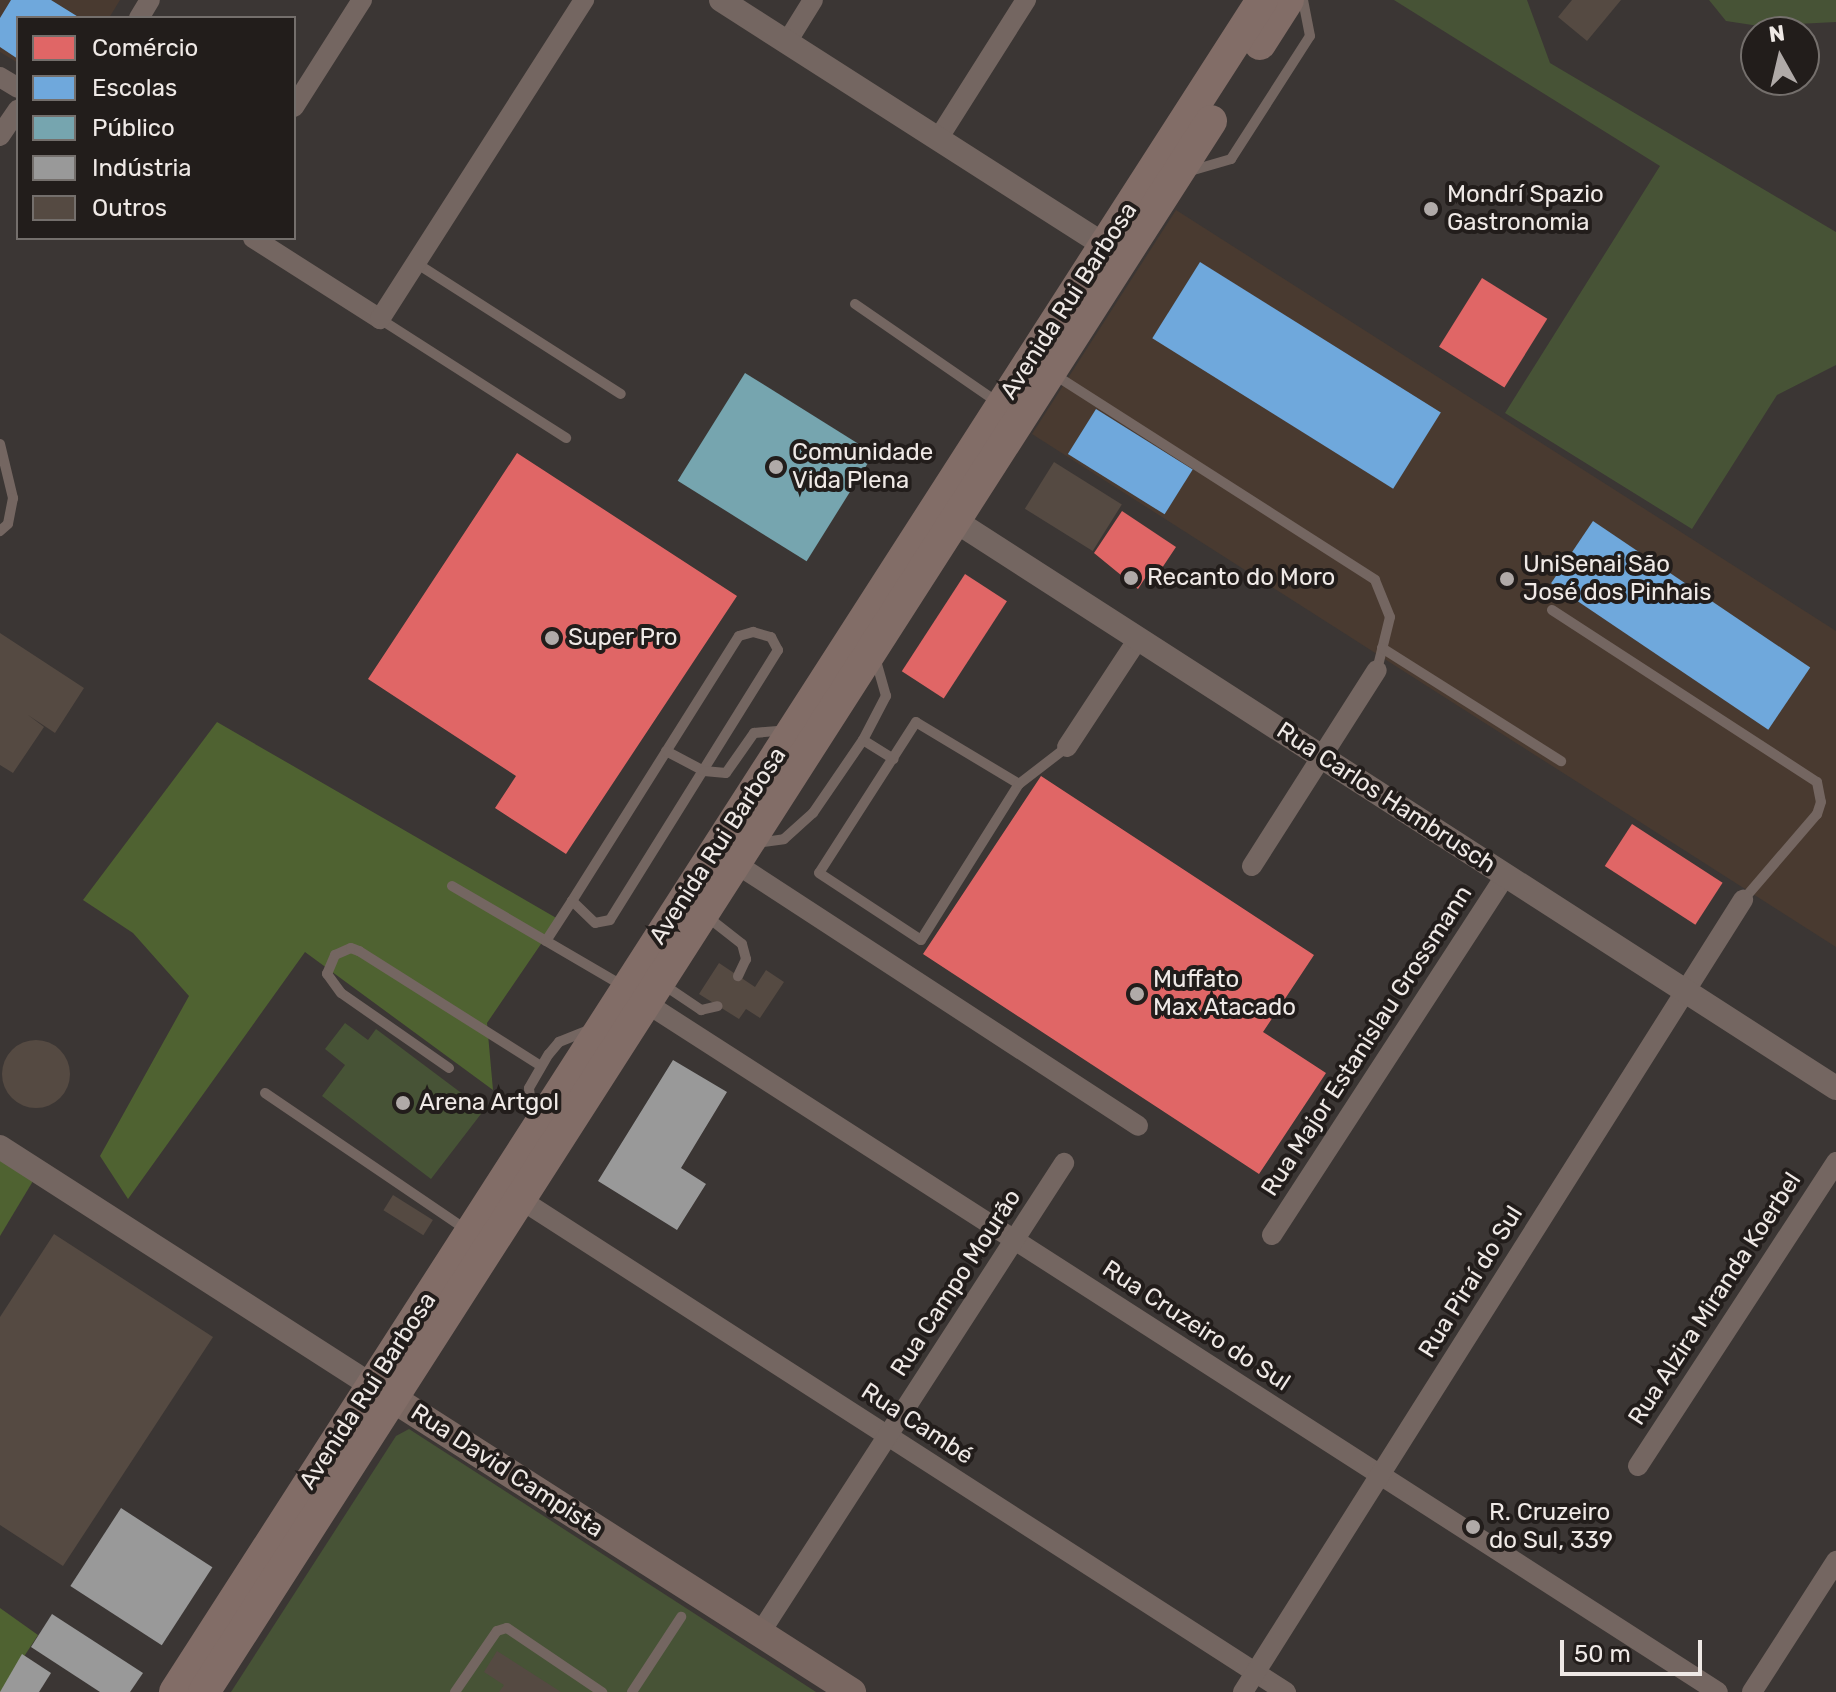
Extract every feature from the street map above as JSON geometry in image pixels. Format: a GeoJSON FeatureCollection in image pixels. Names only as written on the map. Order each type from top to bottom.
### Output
{"type":"FeatureCollection","features":[{"type":"Feature","properties":{"kind":"main road","name":"Avenida Rui Barbosa"},"geometry":{"type":"LineString","coordinates":[[204,1692],[382,1391],[470,1232],[602,1027],[644,991],[703,913],[741,854],[873,648],[1001,405],[1262,0]]}},
{"type":"Feature","properties":{"kind":"main road","name":"Avenida Rui Barbosa"},"geometry":{"type":"LineString","coordinates":[[175,1692],[382,1391],[520,1199],[644,991],[792,731],[1050,372],[1288,0]]}},
{"type":"Feature","properties":{"kind":"main road","name":"Rua David Campista"},"geometry":{"type":"LineString","coordinates":[[382,1391],[852,1692]]}},
{"type":"Feature","properties":{"kind":"street"},"geometry":{"type":"LineString","coordinates":[[296,104],[362,0]]}},
{"type":"Feature","properties":{"kind":"street"},"geometry":{"type":"LineString","coordinates":[[256,240],[380,319],[584,0]]}},
{"type":"Feature","properties":{"kind":"street"},"geometry":{"type":"LineString","coordinates":[[721,0],[1104,245]]}},
{"type":"Feature","properties":{"kind":"street"},"geometry":{"type":"LineString","coordinates":[[787,42],[813,0]]}},
{"type":"Feature","properties":{"kind":"street"},"geometry":{"type":"LineString","coordinates":[[938,139],[1026,0]]}},
{"type":"Feature","properties":{"kind":"street"},"geometry":{"type":"LineString","coordinates":[[0,136],[16,112]]}},
{"type":"Feature","properties":{"kind":"street","name":"Rua Carlos Hambrusch"},"geometry":{"type":"LineString","coordinates":[[945,514],[1836,1088]]}},
{"type":"Feature","properties":{"kind":"street"},"geometry":{"type":"LineString","coordinates":[[1067,747],[1138,639]]}},
{"type":"Feature","properties":{"kind":"street"},"geometry":{"type":"LineString","coordinates":[[1252,866],[1377,670]]}},
{"type":"Feature","properties":{"kind":"street"},"geometry":{"type":"LineString","coordinates":[[741,854],[1138,1126]]}},
{"type":"Feature","properties":{"kind":"street","name":"Rua Major Estanislau Grossmann"},"geometry":{"type":"LineString","coordinates":[[1272,1235],[1506,875]]}},
{"type":"Feature","properties":{"kind":"street","name":"Rua Piraí do Sul"},"geometry":{"type":"LineString","coordinates":[[1243,1692],[1743,900]]}},
{"type":"Feature","properties":{"kind":"street","name":"Rua Cruzeiro do Sul"},"geometry":{"type":"LineString","coordinates":[[644,991],[1015,1240],[1718,1692]]}},
{"type":"Feature","properties":{"kind":"street","name":"Rua David Campista"},"geometry":{"type":"LineString","coordinates":[[0,1147],[382,1391]]}},
{"type":"Feature","properties":{"kind":"street","name":"Rua Alzira Miranda Koerbel"},"geometry":{"type":"LineString","coordinates":[[1638,1466],[1836,1162]]}},
{"type":"Feature","properties":{"kind":"street","name":"Rua Campo Mourão"},"geometry":{"type":"LineString","coordinates":[[760,1633],[1064,1163]]}},
{"type":"Feature","properties":{"kind":"street","name":"Rua Cambé"},"geometry":{"type":"LineString","coordinates":[[520,1199],[1286,1692]]}},
{"type":"Feature","properties":{"kind":"street"},"geometry":{"type":"LineString","coordinates":[[1752,1692],[1836,1561]]}},
{"type":"Feature","properties":{"kind":"lane"},"geometry":{"type":"LineString","coordinates":[[1177,175],[1231,159],[1310,36],[1303,0]]}},
{"type":"Feature","properties":{"kind":"lane"},"geometry":{"type":"LineString","coordinates":[[416,263],[621,394]]}},
{"type":"Feature","properties":{"kind":"lane"},"geometry":{"type":"LineString","coordinates":[[855,304],[1001,405]]}},
{"type":"Feature","properties":{"kind":"lane"},"geometry":{"type":"LineString","coordinates":[[380,319],[566,438]]}},
{"type":"Feature","properties":{"kind":"lane"},"geometry":{"type":"LineString","coordinates":[[1050,372],[1375,580],[1390,617],[1377,670]]}},
{"type":"Feature","properties":{"kind":"lane"},"geometry":{"type":"LineString","coordinates":[[0,444],[13,498],[8,524],[0,531]]}},
{"type":"Feature","properties":{"kind":"lane"},"geometry":{"type":"LineString","coordinates":[[1552,610],[1817,782],[1821,802],[1817,814],[1743,900]]}},
{"type":"Feature","properties":{"kind":"lane"},"geometry":{"type":"LineString","coordinates":[[546,941],[739,636],[753,632],[771,637],[778,650],[610,920],[595,923],[572,901]]}},
{"type":"Feature","properties":{"kind":"lane"},"geometry":{"type":"LineString","coordinates":[[741,854],[784,839],[813,813],[863,740],[886,696],[873,648]]}},
{"type":"Feature","properties":{"kind":"lane"},"geometry":{"type":"LineString","coordinates":[[1382,648],[1561,761]]}},
{"type":"Feature","properties":{"kind":"lane"},"geometry":{"type":"LineString","coordinates":[[1019,784],[916,722],[819,873],[921,940],[1019,784],[1067,747]]}},
{"type":"Feature","properties":{"kind":"lane"},"geometry":{"type":"LineString","coordinates":[[666,751],[704,771],[726,773],[760,729],[792,731]]}},
{"type":"Feature","properties":{"kind":"lane"},"geometry":{"type":"LineString","coordinates":[[863,740],[893,759]]}},
{"type":"Feature","properties":{"kind":"lane"},"geometry":{"type":"LineString","coordinates":[[452,886],[546,941],[644,991],[701,1010],[718,1006]]}},
{"type":"Feature","properties":{"kind":"lane"},"geometry":{"type":"LineString","coordinates":[[703,913],[742,944],[746,959],[738,976]]}},
{"type":"Feature","properties":{"kind":"lane"},"geometry":{"type":"LineString","coordinates":[[449,1068],[341,993],[327,974],[335,955],[351,948],[359,951],[541,1066]]}},
{"type":"Feature","properties":{"kind":"lane"},"geometry":{"type":"LineString","coordinates":[[534,1132],[529,1088],[541,1066],[559,1042],[602,1027]]}},
{"type":"Feature","properties":{"kind":"lane"},"geometry":{"type":"LineString","coordinates":[[265,1093],[470,1232]]}},
{"type":"Feature","properties":{"kind":"lane"},"geometry":{"type":"LineString","coordinates":[[632,1692],[681,1617]]}},
{"type":"Feature","properties":{"kind":"lane"},"geometry":{"type":"LineString","coordinates":[[455,1692],[497,1631],[507,1628],[602,1692]]}},
{"type":"Feature","properties":{"kind":"shaded area"},"geometry":{"type":"Polygon","coordinates":[[[0,0],[120,0],[110,16],[16,16],[16,62],[0,52],[0,0]]]}},
{"type":"Feature","properties":{"kind":"shaded area","name":"UniSenai São José dos Pinhais"},"geometry":{"type":"Polygon","coordinates":[[[1176,210],[1836,631],[1836,947],[1032,434],[1176,210]]]}},
{"type":"Feature","properties":{"kind":"green space"},"geometry":{"type":"Polygon","coordinates":[[[1394,0],[1527,0],[1550,63],[1836,232],[1836,365],[1777,395],[1692,529],[1505,413],[1660,166],[1394,0]]]}},
{"type":"Feature","properties":{"kind":"green space"},"geometry":{"type":"Polygon","coordinates":[[[1709,0],[1836,0],[1836,22],[1820,23],[1820,16],[1740,16],[1740,23],[1726,21],[1709,0]]]}},
{"type":"Feature","properties":{"kind":"green space"},"geometry":{"type":"Polygon","coordinates":[[[217,722],[558,919],[487,1023],[493,1090],[305,952],[128,1199],[100,1156],[189,996],[133,933],[83,900],[217,722]]]}},
{"type":"Feature","properties":{"kind":"green space","name":"Arena Artgol"},"geometry":{"type":"Polygon","coordinates":[[[345,1023],[368,1040],[376,1029],[484,1110],[431,1179],[322,1096],[345,1065],[325,1049],[345,1023]]]}},
{"type":"Feature","properties":{"kind":"green space"},"geometry":{"type":"Polygon","coordinates":[[[0,1158],[33,1181],[0,1236],[0,1158]]]}},
{"type":"Feature","properties":{"kind":"green space"},"geometry":{"type":"Polygon","coordinates":[[[409,1429],[816,1692],[231,1692],[396,1436],[409,1429]]]}},
{"type":"Feature","properties":{"kind":"green space"},"geometry":{"type":"Polygon","coordinates":[[[0,1608],[38,1635],[1,1692],[0,1692],[0,1608]]]}},
{"type":"Feature","properties":{"kind":"building: Comércio"},"geometry":{"type":"Polygon","coordinates":[[[1482,278],[1547,319],[1504,387],[1439,347],[1482,278]]]}},
{"type":"Feature","properties":{"kind":"building: Comércio","name":"Super Pro"},"geometry":{"type":"Polygon","coordinates":[[[517,453],[737,596],[566,854],[495,808],[516,776],[368,679],[517,453]]]}},
{"type":"Feature","properties":{"kind":"building: Comércio"},"geometry":{"type":"Polygon","coordinates":[[[1122,511],[1176,547],[1158,574],[1151,569],[1138,589],[1094,553],[1122,511]]]}},
{"type":"Feature","properties":{"kind":"building: Comércio"},"geometry":{"type":"Polygon","coordinates":[[[965,574],[1007,601],[944,699],[902,671],[965,574]]]}},
{"type":"Feature","properties":{"kind":"building: Comércio","name":"Muffato Max Atacado"},"geometry":{"type":"Polygon","coordinates":[[[1041,776],[1314,955],[1263,1032],[1326,1073],[1259,1174],[923,954],[1041,776]]]}},
{"type":"Feature","properties":{"kind":"building: Comércio"},"geometry":{"type":"Polygon","coordinates":[[[1632,824],[1723,883],[1695,925],[1605,866],[1632,824]]]}},
{"type":"Feature","properties":{"kind":"building: Escolas"},"geometry":{"type":"Polygon","coordinates":[[[11,0],[51,0],[77,16],[16,16],[16,58],[0,47],[0,18],[11,0]]]}},
{"type":"Feature","properties":{"kind":"building: Escolas"},"geometry":{"type":"Polygon","coordinates":[[[1200,262],[1441,412],[1393,489],[1152,338],[1200,262]]]}},
{"type":"Feature","properties":{"kind":"building: Escolas"},"geometry":{"type":"Polygon","coordinates":[[[1096,409],[1193,469],[1165,514],[1068,454],[1096,409]]]}},
{"type":"Feature","properties":{"kind":"building: Escolas"},"geometry":{"type":"Polygon","coordinates":[[[1593,521],[1810,668],[1768,730],[1551,583],[1593,521]]]}},
{"type":"Feature","properties":{"kind":"building: Público","name":"Comunidade Vida Plena"},"geometry":{"type":"Polygon","coordinates":[[[745,373],[874,454],[807,561],[678,481],[745,373]]]}},
{"type":"Feature","properties":{"kind":"building: Indústria"},"geometry":{"type":"Polygon","coordinates":[[[673,1060],[727,1092],[681,1168],[706,1184],[677,1230],[598,1181],[673,1060]]]}},
{"type":"Feature","properties":{"kind":"building: Indústria"},"geometry":{"type":"Polygon","coordinates":[[[121,1508],[212,1567],[162,1645],[70,1586],[121,1508]]]}},
{"type":"Feature","properties":{"kind":"building: Indústria"},"geometry":{"type":"Polygon","coordinates":[[[52,1614],[143,1673],[130,1692],[100,1692],[31,1647],[52,1614]]]}},
{"type":"Feature","properties":{"kind":"building: Indústria"},"geometry":{"type":"Polygon","coordinates":[[[22,1654],[51,1673],[39,1692],[0,1692],[22,1654]]]}},
{"type":"Feature","properties":{"kind":"building: Outros"},"geometry":{"type":"Polygon","coordinates":[[[1572,0],[1621,0],[1587,41],[1558,17],[1572,0]]]}},
{"type":"Feature","properties":{"kind":"building: Outros"},"geometry":{"type":"Polygon","coordinates":[[[1054,462],[1122,504],[1093,551],[1025,509],[1054,462]]]}},
{"type":"Feature","properties":{"kind":"building: Outros"},"geometry":{"type":"Polygon","coordinates":[[[0,633],[84,688],[55,733],[28,715],[44,727],[13,773],[0,765],[0,633]]]}},
{"type":"Feature","properties":{"kind":"building: Outros"},"geometry":{"type":"Polygon","coordinates":[[[719,963],[755,987],[766,970],[784,982],[760,1018],[746,1009],[739,1019],[699,994],[719,963]]]}},
{"type":"Feature","properties":{"kind":"building: Outros"},"geometry":{"type":"Polygon","coordinates":[[[43,1040],[64,1055],[70,1074],[68,1087],[60,1098],[43,1108],[29,1108],[12,1098],[4,1087],[2,1067],[12,1050],[23,1042],[43,1040]]]}},
{"type":"Feature","properties":{"kind":"building: Outros"},"geometry":{"type":"Polygon","coordinates":[[[393,1195],[433,1220],[423,1235],[383,1210],[393,1195]]]}},
{"type":"Feature","properties":{"kind":"building: Outros"},"geometry":{"type":"Polygon","coordinates":[[[54,1234],[213,1337],[63,1566],[0,1525],[0,1317],[54,1234]]]}},
{"type":"Feature","properties":{"kind":"building: Outros"},"geometry":{"type":"Polygon","coordinates":[[[497,1651],[561,1692],[499,1692],[504,1685],[484,1672],[497,1651]]]}},
{"type":"Feature","properties":{"kind":"place","name":"Mondrí Spazio Gastronomia"},"geometry":{"type":"Point","coordinates":[1431,209]}},
{"type":"Feature","properties":{"kind":"place","name":"Comunidade Vida Plena"},"geometry":{"type":"Point","coordinates":[776,467]}},
{"type":"Feature","properties":{"kind":"place","name":"Recanto do Moro"},"geometry":{"type":"Point","coordinates":[1131,578]}},
{"type":"Feature","properties":{"kind":"place","name":"UniSenai São José dos Pinhais"},"geometry":{"type":"Point","coordinates":[1507,579]}},
{"type":"Feature","properties":{"kind":"place","name":"Super Pro"},"geometry":{"type":"Point","coordinates":[552,638]}},
{"type":"Feature","properties":{"kind":"place","name":"Muffato Max Atacado"},"geometry":{"type":"Point","coordinates":[1137,994]}},
{"type":"Feature","properties":{"kind":"place","name":"Arena Artgol"},"geometry":{"type":"Point","coordinates":[403,1103]}},
{"type":"Feature","properties":{"kind":"place","name":"R. Cruzeiro do Sul, 339"},"geometry":{"type":"Point","coordinates":[1473,1527]}}]}
